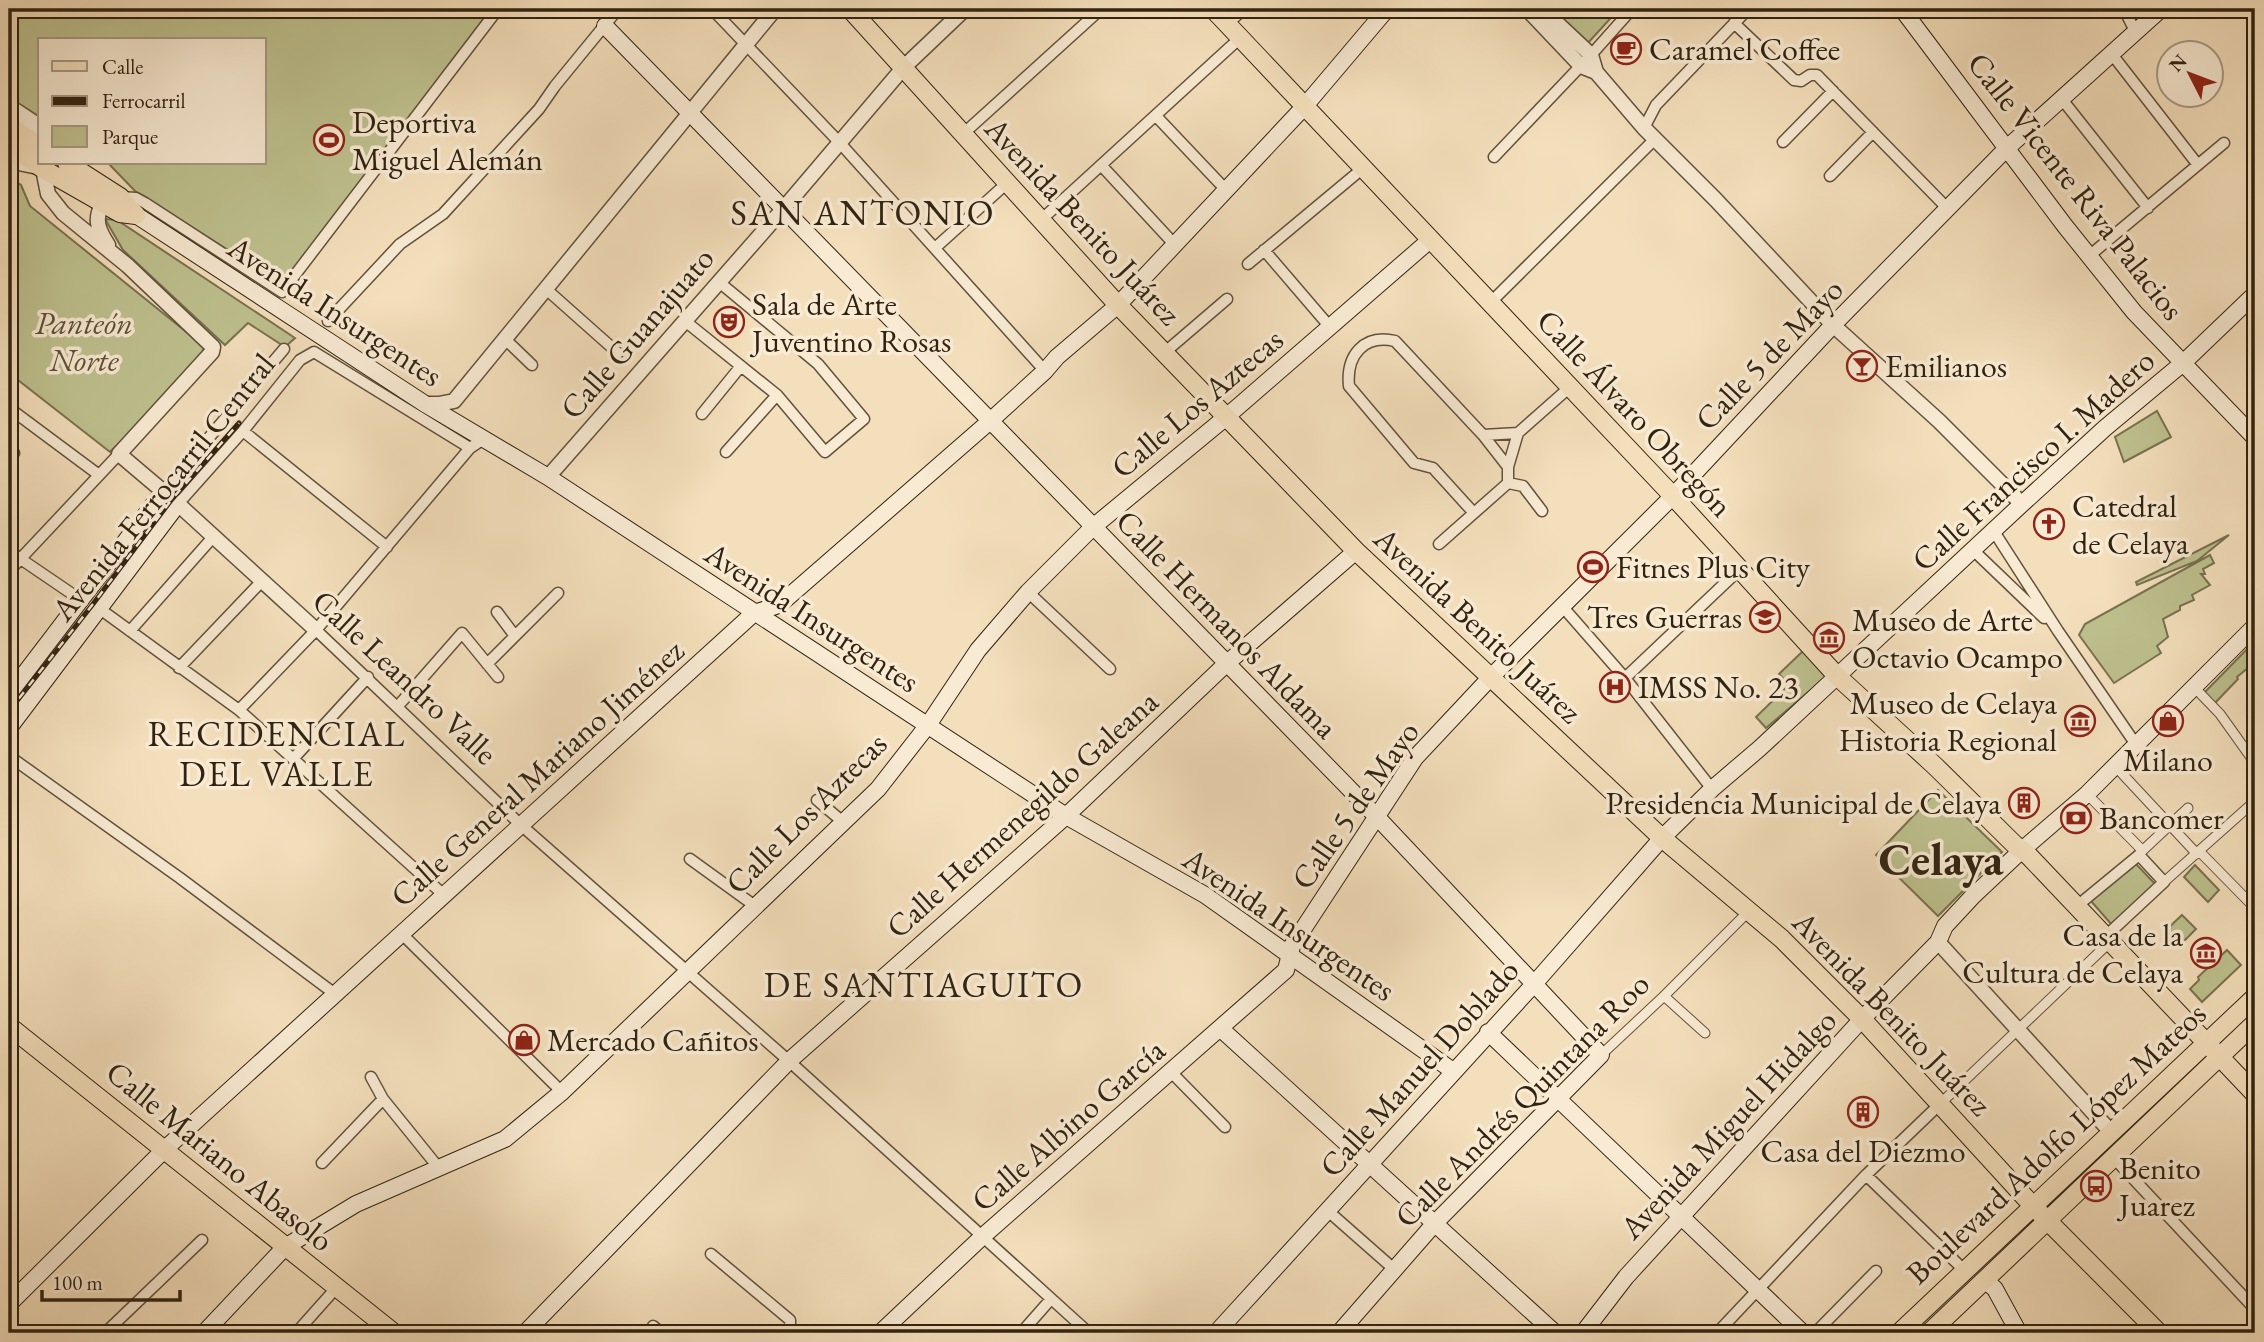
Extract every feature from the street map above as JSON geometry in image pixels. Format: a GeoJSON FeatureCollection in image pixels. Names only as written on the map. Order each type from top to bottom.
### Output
{"type":"FeatureCollection","features":[{"type":"Feature","properties":{"kind":"main road","name":"Calle Álvaro Obregón"},"geometry":{"type":"LineString","coordinates":[[1213,9],[1673,496],[1837,676],[2022,850],[2255,1094]]}},
{"type":"Feature","properties":{"kind":"main road","name":"Calle General Mariano Jiménez"},"geometry":{"type":"LineString","coordinates":[[11,1299],[165,1149],[754,613],[779,605],[989,422],[1118,304],[1304,107],[1387,9]]}},
{"type":"Feature","properties":{"kind":"main road","name":"Calle Vicente Riva Palacios"},"geometry":{"type":"LineString","coordinates":[[1902,9],[2007,148],[2062,228],[2089,256],[2134,312],[2255,438]]}},
{"type":"Feature","properties":{"kind":"main road","name":"Calle 5 de Mayo"},"geometry":{"type":"LineString","coordinates":[[1290,957],[1292,946],[1415,758],[1490,678],[1673,496],[1833,325],[1949,210],[2007,148],[2161,9]]}},
{"type":"Feature","properties":{"kind":"main road","name":"Avenida Benito Juárez"},"geometry":{"type":"LineString","coordinates":[[854,10],[1118,304],[1356,551],[1662,838],[1782,939],[1862,1019],[2032,1206],[2048,1219]]}},
{"type":"Feature","properties":{"kind":"main road","name":"Calle Hermanos Aldama"},"geometry":{"type":"LineString","coordinates":[[605,26],[1377,817],[1601,1055]]}},
{"type":"Feature","properties":{"kind":"main road"},"geometry":{"type":"LineString","coordinates":[[9,126],[38,145]]}},
{"type":"Feature","properties":{"kind":"main road"},"geometry":{"type":"LineString","coordinates":[[9,145],[42,168],[111,200],[136,215]]}},
{"type":"Feature","properties":{"kind":"main road"},"geometry":{"type":"LineString","coordinates":[[69,164],[111,200]]}},
{"type":"Feature","properties":{"kind":"main road","name":"Avenida Insurgentes"},"geometry":{"type":"LineString","coordinates":[[136,215],[425,404],[548,477],[1066,816],[1205,895],[1453,1072]]}},
{"type":"Feature","properties":{"kind":"main road","name":"Calle Los Aztecas"},"geometry":{"type":"LineString","coordinates":[[204,1333],[285,1247],[356,1204],[505,1139],[562,1092],[878,789],[928,725],[978,650],[1028,592],[1093,527],[1225,418],[1430,240]]}},
{"type":"Feature","properties":{"kind":"main road","name":"Calle Francisco I. Madero"},"geometry":{"type":"LineString","coordinates":[[1662,838],[1993,530],[2112,422],[2183,363],[2255,294]]}},
{"type":"Feature","properties":{"kind":"main road","name":"Avenida Ferrocarril Central"},"geometry":{"type":"LineString","coordinates":[[9,694],[163,492]]}},
{"type":"Feature","properties":{"kind":"main road","name":"Avenida Ferrocarril Central"},"geometry":{"type":"LineString","coordinates":[[9,728],[178,504]]}},
{"type":"Feature","properties":{"kind":"main road","name":"Calle Hermenegildo Galeana"},"geometry":{"type":"LineString","coordinates":[[525,1333],[789,1061],[1066,816],[1226,664],[1356,551]]}},
{"type":"Feature","properties":{"kind":"main road"},"geometry":{"type":"LineString","coordinates":[[2022,850],[2087,794],[2254,630]]}},
{"type":"Feature","properties":{"kind":"main road","name":"Calle Manuel Doblado"},"geometry":{"type":"LineString","coordinates":[[1216,1333],[1534,984],[1662,838]]}},
{"type":"Feature","properties":{"kind":"main road","name":"Avenida Miguel Hidalgo"},"geometry":{"type":"LineString","coordinates":[[1583,1333],[1626,1276],[1862,1019],[1938,942],[1945,926],[2022,850]]}},
{"type":"Feature","properties":{"kind":"main road","name":"Calle Albino García"},"geometry":{"type":"LineString","coordinates":[[880,1333],[982,1237],[1286,970],[1290,957]]}},
{"type":"Feature","properties":{"kind":"main road","name":"Boulevard Adolfo López Mateos"},"geometry":{"type":"LineString","coordinates":[[1899,1333],[2255,998]]}},
{"type":"Feature","properties":{"kind":"main road","name":"Boulevard Adolfo López Mateos"},"geometry":{"type":"LineString","coordinates":[[1929,1333],[2255,1023]]}},
{"type":"Feature","properties":{"kind":"main road","name":"Calle Mariano Abasolo"},"geometry":{"type":"LineString","coordinates":[[9,1026],[394,1333]]}},
{"type":"Feature","properties":{"kind":"main road"},"geometry":{"type":"LineString","coordinates":[[1221,1029],[1555,1333]]}},
{"type":"Feature","properties":{"kind":"main road"},"geometry":{"type":"LineString","coordinates":[[1488,1032],[1803,1333]]}},
{"type":"Feature","properties":{"kind":"main road","name":"Calle Andrés Quintana Roo"},"geometry":{"type":"LineString","coordinates":[[1339,1333],[1435,1223],[1601,1055]]}},
{"type":"Feature","properties":{"kind":"main road"},"geometry":{"type":"LineString","coordinates":[[2048,1219],[2160,1333]]}},
{"type":"Feature","properties":{"kind":"main road"},"geometry":{"type":"LineString","coordinates":[[1985,1280],[1995,1289],[2019,1333]]}},
{"type":"Feature","properties":{"kind":"street"},"geometry":{"type":"LineString","coordinates":[[115,255],[101,234],[97,222],[111,200],[127,196],[145,203],[282,292],[498,9]]}},
{"type":"Feature","properties":{"kind":"street"},"geometry":{"type":"LineString","coordinates":[[328,321],[400,244],[443,214],[539,110],[555,86],[618,9]]}},
{"type":"Feature","properties":{"kind":"street"},"geometry":{"type":"LineString","coordinates":[[712,9],[839,143],[1045,371]]}},
{"type":"Feature","properties":{"kind":"street"},"geometry":{"type":"LineString","coordinates":[[425,404],[454,401],[775,9]]}},
{"type":"Feature","properties":{"kind":"street","name":"Calle Guanajuato"},"geometry":{"type":"LineString","coordinates":[[548,477],[784,208],[904,66],[965,9]]}},
{"type":"Feature","properties":{"kind":"street"},"geometry":{"type":"LineString","coordinates":[[963,134],[1101,9]]}},
{"type":"Feature","properties":{"kind":"street"},"geometry":{"type":"LineString","coordinates":[[1227,24],[1244,9]]}},
{"type":"Feature","properties":{"kind":"street"},"geometry":{"type":"LineString","coordinates":[[1527,9],[1586,61]]}},
{"type":"Feature","properties":{"kind":"street"},"geometry":{"type":"LineString","coordinates":[[1542,9],[1649,134],[1833,325],[1939,421],[2022,504]]}},
{"type":"Feature","properties":{"kind":"street"},"geometry":{"type":"LineString","coordinates":[[1494,157],[1632,9]]}},
{"type":"Feature","properties":{"kind":"street"},"geometry":{"type":"LineString","coordinates":[[1490,303],[1649,134],[1656,105],[1748,9]]}},
{"type":"Feature","properties":{"kind":"street"},"geometry":{"type":"LineString","coordinates":[[2124,9],[2135,31]]}},
{"type":"Feature","properties":{"kind":"street"},"geometry":{"type":"LineString","coordinates":[[1734,23],[1794,80],[1801,81],[1810,75],[1817,75],[1949,210]]}},
{"type":"Feature","properties":{"kind":"street"},"geometry":{"type":"LineString","coordinates":[[1041,220],[1240,38]]}},
{"type":"Feature","properties":{"kind":"street"},"geometry":{"type":"LineString","coordinates":[[2111,53],[2198,165]]}},
{"type":"Feature","properties":{"kind":"street"},"geometry":{"type":"LineString","coordinates":[[1783,142],[1833,91]]}},
{"type":"Feature","properties":{"kind":"street"},"geometry":{"type":"LineString","coordinates":[[2061,98],[2148,208]]}},
{"type":"Feature","properties":{"kind":"street"},"geometry":{"type":"LineString","coordinates":[[9,103],[38,123]]}},
{"type":"Feature","properties":{"kind":"street"},"geometry":{"type":"LineString","coordinates":[[9,111],[38,131]]}},
{"type":"Feature","properties":{"kind":"street"},"geometry":{"type":"LineString","coordinates":[[1156,116],[1227,191]]}},
{"type":"Feature","properties":{"kind":"street"},"geometry":{"type":"LineString","coordinates":[[1830,176],[1872,132]]}},
{"type":"Feature","properties":{"kind":"street"},"geometry":{"type":"LineString","coordinates":[[2089,256],[2224,143]]}},
{"type":"Feature","properties":{"kind":"street"},"geometry":{"type":"LineString","coordinates":[[9,161],[42,168],[48,194],[63,213],[115,255],[213,347],[212,352],[9,571]]}},
{"type":"Feature","properties":{"kind":"street"},"geometry":{"type":"LineString","coordinates":[[1101,165],[1175,245]]}},
{"type":"Feature","properties":{"kind":"street"},"geometry":{"type":"LineString","coordinates":[[1248,264],[1362,169]]}},
{"type":"Feature","properties":{"kind":"street"},"geometry":{"type":"LineString","coordinates":[[935,248],[1007,183]]}},
{"type":"Feature","properties":{"kind":"street"},"geometry":{"type":"LineString","coordinates":[[1264,250],[1330,327]]}},
{"type":"Feature","properties":{"kind":"street"},"geometry":{"type":"LineString","coordinates":[[685,321],[777,395],[825,452],[864,419],[818,364],[719,282]]}},
{"type":"Feature","properties":{"kind":"street"},"geometry":{"type":"LineString","coordinates":[[546,289],[618,353]]}},
{"type":"Feature","properties":{"kind":"street"},"geometry":{"type":"LineString","coordinates":[[1164,353],[1227,299]]}},
{"type":"Feature","properties":{"kind":"street"},"geometry":{"type":"LineString","coordinates":[[1474,513],[1433,468],[1414,463],[1349,386],[1347,372],[1361,348],[1371,340],[1383,338],[1395,341],[1483,435],[1508,467]]}},
{"type":"Feature","properties":{"kind":"street"},"geometry":{"type":"LineString","coordinates":[[505,339],[532,365]]}},
{"type":"Feature","properties":{"kind":"street","name":"Avenida Ferrocarril Central"},"geometry":{"type":"LineString","coordinates":[[163,492],[284,349]]}},
{"type":"Feature","properties":{"kind":"street","name":"Avenida Ferrocarril Central"},"geometry":{"type":"LineString","coordinates":[[178,504],[243,431],[300,359],[314,352],[470,449]]}},
{"type":"Feature","properties":{"kind":"street"},"geometry":{"type":"LineString","coordinates":[[702,414],[741,366]]}},
{"type":"Feature","properties":{"kind":"street"},"geometry":{"type":"LineString","coordinates":[[1439,544],[1508,483],[1508,467],[1518,433],[1570,387]]}},
{"type":"Feature","properties":{"kind":"street"},"geometry":{"type":"LineString","coordinates":[[726,453],[777,395]]}},
{"type":"Feature","properties":{"kind":"street"},"geometry":{"type":"LineString","coordinates":[[239,710],[316,630],[470,449],[485,438],[484,430],[459,416],[454,401]]}},
{"type":"Feature","properties":{"kind":"street"},"geometry":{"type":"LineString","coordinates":[[9,408],[99,475]]}},
{"type":"Feature","properties":{"kind":"street"},"geometry":{"type":"LineString","coordinates":[[243,431],[387,547]]}},
{"type":"Feature","properties":{"kind":"street"},"geometry":{"type":"LineString","coordinates":[[1483,435],[1518,433]]}},
{"type":"Feature","properties":{"kind":"street","name":"Calle Leandro Valle"},"geometry":{"type":"LineString","coordinates":[[119,454],[178,504],[368,677],[521,825],[789,1061],[1089,1333]]}},
{"type":"Feature","properties":{"kind":"street"},"geometry":{"type":"LineString","coordinates":[[1508,483],[1524,487],[1542,511]]}},
{"type":"Feature","properties":{"kind":"street"},"geometry":{"type":"LineString","coordinates":[[1993,530],[2137,746]]}},
{"type":"Feature","properties":{"kind":"street"},"geometry":{"type":"LineString","coordinates":[[130,631],[213,537]]}},
{"type":"Feature","properties":{"kind":"street"},"geometry":{"type":"LineString","coordinates":[[1973,550],[2058,631]]}},
{"type":"Feature","properties":{"kind":"street"},"geometry":{"type":"LineString","coordinates":[[9,551],[81,600]]}},
{"type":"Feature","properties":{"kind":"street"},"geometry":{"type":"LineString","coordinates":[[1625,678],[1740,569]]}},
{"type":"Feature","properties":{"kind":"street"},"geometry":{"type":"LineString","coordinates":[[179,668],[261,582]]}},
{"type":"Feature","properties":{"kind":"street"},"geometry":{"type":"LineString","coordinates":[[1028,592],[1110,669]]}},
{"type":"Feature","properties":{"kind":"street"},"geometry":{"type":"LineString","coordinates":[[487,664],[558,593]]}},
{"type":"Feature","properties":{"kind":"street"},"geometry":{"type":"LineString","coordinates":[[1562,606],[1625,678],[1712,789]]}},
{"type":"Feature","properties":{"kind":"street"},"geometry":{"type":"LineString","coordinates":[[100,609],[239,710],[444,895]]}},
{"type":"Feature","properties":{"kind":"street"},"geometry":{"type":"LineString","coordinates":[[497,612],[515,636]]}},
{"type":"Feature","properties":{"kind":"street"},"geometry":{"type":"LineString","coordinates":[[398,706],[462,633],[498,677]]}},
{"type":"Feature","properties":{"kind":"street"},"geometry":{"type":"LineString","coordinates":[[293,759],[368,677]]}},
{"type":"Feature","properties":{"kind":"street"},"geometry":{"type":"LineString","coordinates":[[2194,687],[2220,713],[2255,763]]}},
{"type":"Feature","properties":{"kind":"street"},"geometry":{"type":"LineString","coordinates":[[9,756],[180,878],[335,994]]}},
{"type":"Feature","properties":{"kind":"street"},"geometry":{"type":"LineString","coordinates":[[2115,766],[2255,908]]}},
{"type":"Feature","properties":{"kind":"street"},"geometry":{"type":"LineString","coordinates":[[2087,794],[2164,882]]}},
{"type":"Feature","properties":{"kind":"street"},"geometry":{"type":"LineString","coordinates":[[817,800],[843,822]]}},
{"type":"Feature","properties":{"kind":"street"},"geometry":{"type":"LineString","coordinates":[[1717,1333],[1866,1175],[2018,1029],[2164,882],[2255,801]]}},
{"type":"Feature","properties":{"kind":"street"},"geometry":{"type":"LineString","coordinates":[[2077,906],[2141,853],[2188,808]]}},
{"type":"Feature","properties":{"kind":"street"},"geometry":{"type":"LineString","coordinates":[[690,859],[755,906]]}},
{"type":"Feature","properties":{"kind":"street","name":"Calle Andrés Quintana Roo"},"geometry":{"type":"LineString","coordinates":[[1601,1055],[1749,911]]}},
{"type":"Feature","properties":{"kind":"street"},"geometry":{"type":"LineString","coordinates":[[402,934],[562,1092]]}},
{"type":"Feature","properties":{"kind":"street"},"geometry":{"type":"LineString","coordinates":[[1938,942],[2111,1132]]}},
{"type":"Feature","properties":{"kind":"street"},"geometry":{"type":"LineString","coordinates":[[1664,996],[1705,1033]]}},
{"type":"Feature","properties":{"kind":"street"},"geometry":{"type":"LineString","coordinates":[[1171,1072],[1225,1127]]}},
{"type":"Feature","properties":{"kind":"street"},"geometry":{"type":"LineString","coordinates":[[371,1077],[383,1099],[438,1167]]}},
{"type":"Feature","properties":{"kind":"street"},"geometry":{"type":"LineString","coordinates":[[322,1163],[383,1099]]}},
{"type":"Feature","properties":{"kind":"street"},"geometry":{"type":"LineString","coordinates":[[2113,1157],[2255,1309]]}},
{"type":"Feature","properties":{"kind":"street"},"geometry":{"type":"LineString","coordinates":[[1866,1175],[1964,1270]]}},
{"type":"Feature","properties":{"kind":"street"},"geometry":{"type":"LineString","coordinates":[[1328,1210],[1395,1270]]}},
{"type":"Feature","properties":{"kind":"street"},"geometry":{"type":"LineString","coordinates":[[105,1333],[202,1240]]}},
{"type":"Feature","properties":{"kind":"street"},"geometry":{"type":"LineString","coordinates":[[712,1254],[790,1320],[790,1333]]}},
{"type":"Feature","properties":{"kind":"street"},"geometry":{"type":"LineString","coordinates":[[1815,1333],[1877,1271]]}},
{"type":"Feature","properties":{"kind":"street"},"geometry":{"type":"LineString","coordinates":[[296,1333],[337,1287]]}},
{"type":"Feature","properties":{"kind":"street"},"geometry":{"type":"LineString","coordinates":[[1021,1333],[1051,1299]]}},
{"type":"Feature","properties":{"kind":"green space","name":"Deportiva Miguel Alemán"},"geometry":{"type":"Polygon","coordinates":[[[9,9],[491,9],[283,285],[135,191],[109,164],[266,164],[266,38],[38,38],[38,116],[9,97],[9,9]]]}},
{"type":"Feature","properties":{"kind":"green space"},"geometry":{"type":"Polygon","coordinates":[[[1549,9],[1619,9],[1587,44],[1549,9]]]}},
{"type":"Feature","properties":{"kind":"green space","name":"Panteón Norte"},"geometry":{"type":"Polygon","coordinates":[[[9,177],[21,185],[30,206],[205,347],[191,372],[110,452],[9,373],[9,177]]]}},
{"type":"Feature","properties":{"kind":"green space"},"geometry":{"type":"Polygon","coordinates":[[[105,219],[117,220],[295,338],[285,347],[248,323],[225,345],[123,250],[105,219]]]}},
{"type":"Feature","properties":{"kind":"green space"},"geometry":{"type":"Polygon","coordinates":[[[2157,411],[2171,437],[2124,462],[2115,437],[2157,411]]]}},
{"type":"Feature","properties":{"kind":"green space"},"geometry":{"type":"Polygon","coordinates":[[[2229,535],[2197,561],[2137,585],[2136,582],[2229,535]]]}},
{"type":"Feature","properties":{"kind":"green space"},"geometry":{"type":"Polygon","coordinates":[[[2210,555],[2214,563],[2203,569],[2205,574],[2201,574],[2210,585],[2192,595],[2194,600],[2180,606],[2180,610],[2163,619],[2168,637],[2157,646],[2161,653],[2114,683],[2079,635],[2085,624],[2210,555]]]}},
{"type":"Feature","properties":{"kind":"green space"},"geometry":{"type":"Polygon","coordinates":[[[2255,641],[2255,662],[2237,677],[2214,704],[2203,694],[2255,641]]]}},
{"type":"Feature","properties":{"kind":"green space"},"geometry":{"type":"Polygon","coordinates":[[[1804,650],[1826,677],[1766,728],[1756,717],[1789,685],[1779,674],[1804,650]]]}},
{"type":"Feature","properties":{"kind":"green space"},"geometry":{"type":"Polygon","coordinates":[[[1938,790],[2002,852],[1938,916],[1876,855],[1938,790]]]}},
{"type":"Feature","properties":{"kind":"green space"},"geometry":{"type":"Polygon","coordinates":[[[2135,863],[2156,885],[2112,925],[2091,901],[2135,863]]]}},
{"type":"Feature","properties":{"kind":"green space"},"geometry":{"type":"Polygon","coordinates":[[[2195,865],[2219,890],[2208,902],[2184,877],[2195,865]]]}},
{"type":"Feature","properties":{"kind":"green space"},"geometry":{"type":"Polygon","coordinates":[[[2182,915],[2196,929],[2179,946],[2165,931],[2182,915]]]}},
{"type":"Feature","properties":{"kind":"green space"},"geometry":{"type":"Polygon","coordinates":[[[2227,950],[2241,965],[2202,1002],[2190,989],[2199,980],[2198,977],[2227,950]]]}},
{"type":"Feature","properties":{"kind":"railway"},"geometry":{"type":"LineString","coordinates":[[9,711],[172,499],[239,423]]}},
{"type":"Feature","properties":{"kind":"place","name":"Caramel Coffee"},"geometry":{"type":"Point","coordinates":[1626,49]}},
{"type":"Feature","properties":{"kind":"place","name":"Deportiva Miguel Alemán"},"geometry":{"type":"Point","coordinates":[329,140]}},
{"type":"Feature","properties":{"kind":"place","name":"Sala de Arte Juventino Rosas"},"geometry":{"type":"Point","coordinates":[729,322]}},
{"type":"Feature","properties":{"kind":"place","name":"Emilianos"},"geometry":{"type":"Point","coordinates":[1862,366]}},
{"type":"Feature","properties":{"kind":"place","name":"Catedral de Celaya"},"geometry":{"type":"Point","coordinates":[2049,524]}},
{"type":"Feature","properties":{"kind":"place","name":"Fitnes Plus City"},"geometry":{"type":"Point","coordinates":[1593,567]}},
{"type":"Feature","properties":{"kind":"place","name":"Tres Guerras"},"geometry":{"type":"Point","coordinates":[1765,617]}},
{"type":"Feature","properties":{"kind":"place","name":"Museo de Arte Octavio Ocampo"},"geometry":{"type":"Point","coordinates":[1829,638]}},
{"type":"Feature","properties":{"kind":"place","name":"IMSS No. 23"},"geometry":{"type":"Point","coordinates":[1615,687]}},
{"type":"Feature","properties":{"kind":"place","name":"Museo de Celaya Historia Regional"},"geometry":{"type":"Point","coordinates":[2080,721]}},
{"type":"Feature","properties":{"kind":"place","name":"Milano"},"geometry":{"type":"Point","coordinates":[2168,721]}},
{"type":"Feature","properties":{"kind":"place","name":"Presidencia Municipal de Celaya"},"geometry":{"type":"Point","coordinates":[2024,803]}},
{"type":"Feature","properties":{"kind":"place","name":"Bancomer"},"geometry":{"type":"Point","coordinates":[2076,818]}},
{"type":"Feature","properties":{"kind":"place","name":"Casa de la Cultura de Celaya"},"geometry":{"type":"Point","coordinates":[2206,953]}},
{"type":"Feature","properties":{"kind":"place","name":"Mercado Cañitos"},"geometry":{"type":"Point","coordinates":[524,1040]}},
{"type":"Feature","properties":{"kind":"place","name":"Casa del Diezmo"},"geometry":{"type":"Point","coordinates":[1863,1112]}},
{"type":"Feature","properties":{"kind":"place","name":"Benito Juarez"},"geometry":{"type":"Point","coordinates":[2096,1186]}},
{"type":"Feature","properties":{"kind":"district","name":"SAN ANTONIO"},"geometry":{"type":"Point","coordinates":[863,212]}},
{"type":"Feature","properties":{"kind":"district","name":"RECIDENCIAL DEL VALLE"},"geometry":{"type":"Point","coordinates":[277,753]}},
{"type":"Feature","properties":{"kind":"district","name":"Celaya"},"geometry":{"type":"Point","coordinates":[1941,859]}},
{"type":"Feature","properties":{"kind":"district","name":"DE SANTIAGUITO"},"geometry":{"type":"Point","coordinates":[924,984]}}]}
